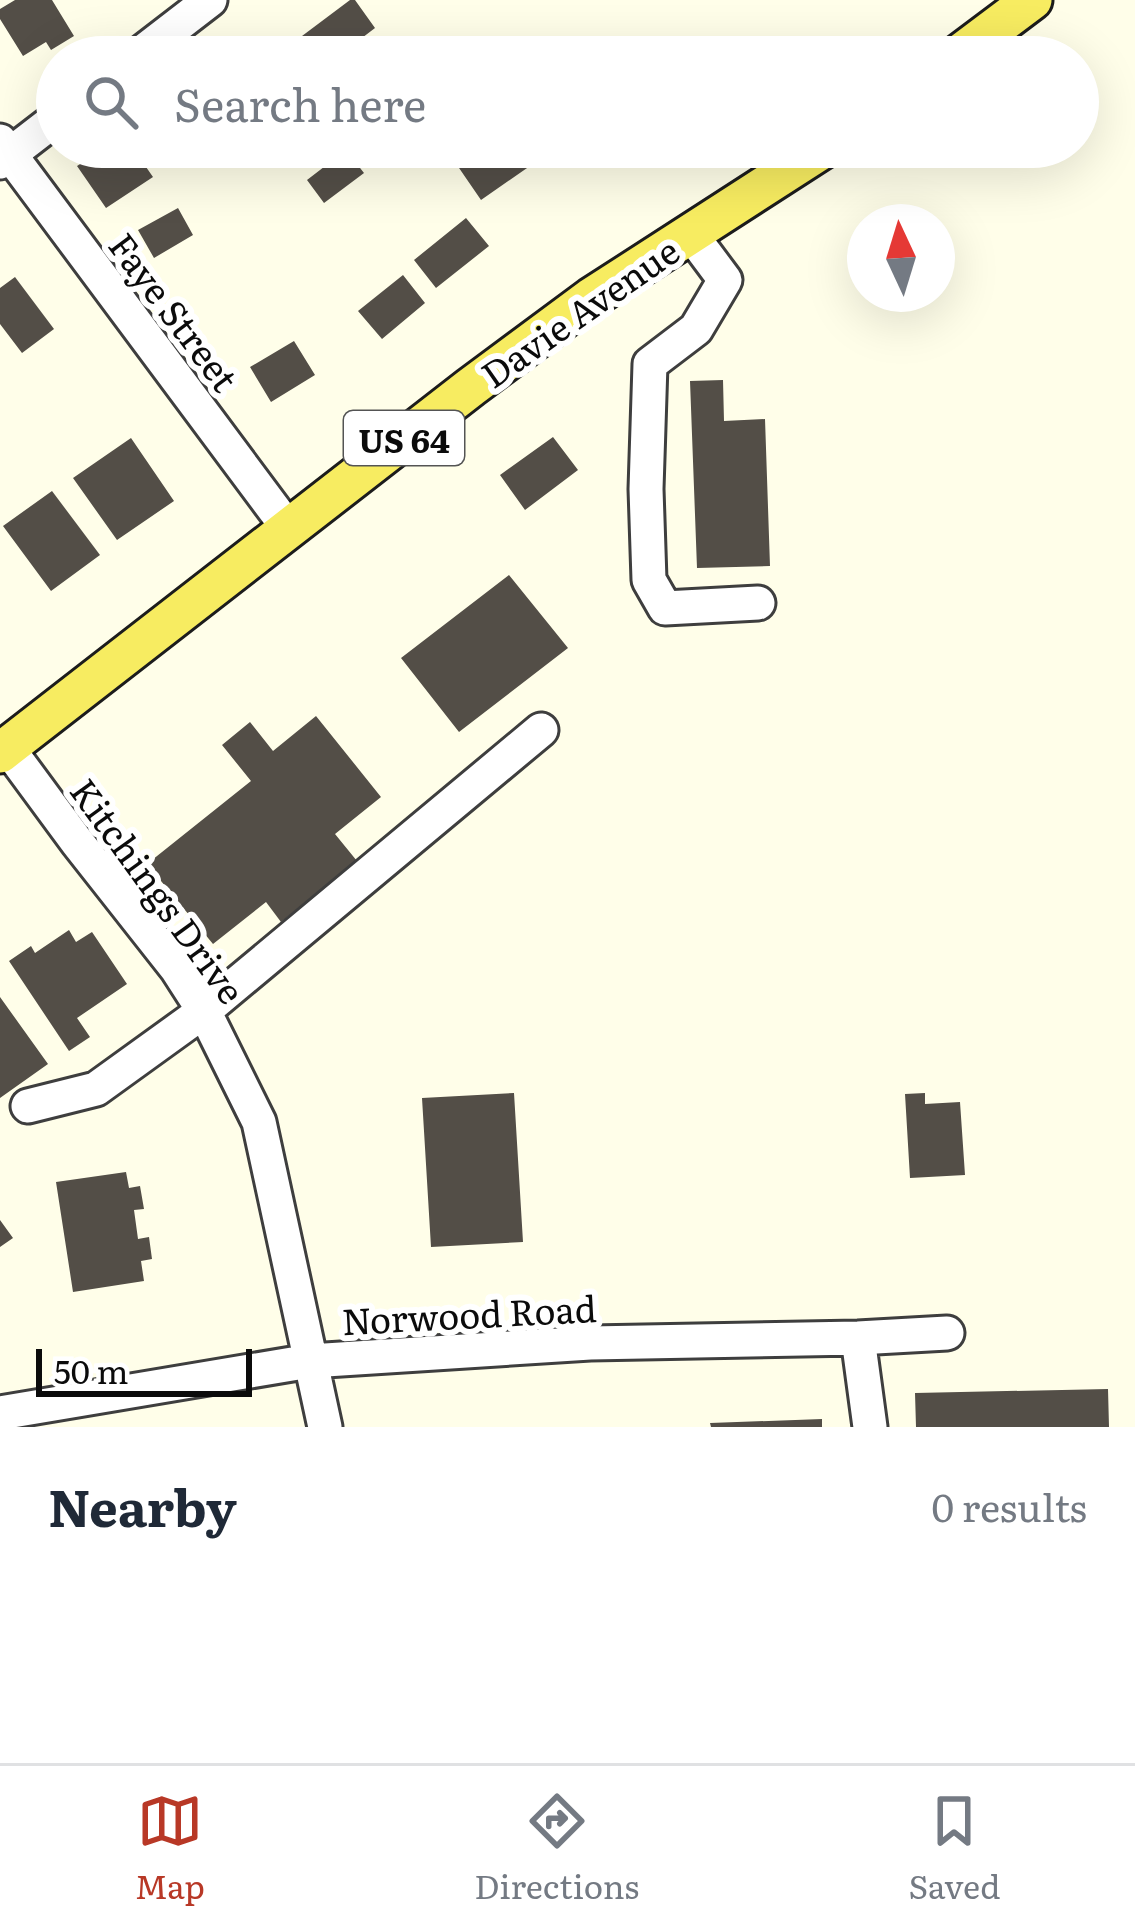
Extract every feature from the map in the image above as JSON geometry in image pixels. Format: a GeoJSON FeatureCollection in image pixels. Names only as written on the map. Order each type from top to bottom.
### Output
{"type":"FeatureCollection","features":[{"type":"Feature","properties":{"kind":"main road"},"geometry":{"type":"LineString","coordinates":[[984,36],[1032,0]]}},
{"type":"Feature","properties":{"kind":"main road","name":"Davie Avenue"},"geometry":{"type":"LineString","coordinates":[[4,750],[574,310],[792,168]]}},
{"type":"Feature","properties":{"kind":"street"},"geometry":{"type":"LineString","coordinates":[[163,36],[209,0]]}},
{"type":"Feature","properties":{"kind":"street"},"geometry":{"type":"LineString","coordinates":[[3,152],[36,131]]}},
{"type":"Feature","properties":{"kind":"street","name":"Faye Street"},"geometry":{"type":"LineString","coordinates":[[3,152],[288,528]]}},
{"type":"Feature","properties":{"kind":"street"},"geometry":{"type":"LineString","coordinates":[[690,233],[725,280],[696,328],[650,364],[649,580],[665,608],[758,603]]}},
{"type":"Feature","properties":{"kind":"street"},"geometry":{"type":"LineString","coordinates":[[28,1106],[96,1089],[203,1011],[541,730]]}},
{"type":"Feature","properties":{"kind":"street","name":"Kitchings Drive"},"geometry":{"type":"LineString","coordinates":[[4,750],[177,969],[259,1122],[325,1427]]}},
{"type":"Feature","properties":{"kind":"street","name":"Norwood Road"},"geometry":{"type":"LineString","coordinates":[[0,1413],[310,1361],[590,1343],[946,1333]]}},
{"type":"Feature","properties":{"kind":"street"},"geometry":{"type":"LineString","coordinates":[[858,1338],[871,1427]]}},
{"type":"Feature","properties":{"kind":"building"},"geometry":{"type":"Polygon","coordinates":[[[15,0],[52,0],[74,36],[36,36],[36,48],[23,56],[0,19],[0,9],[15,0]]]}},
{"type":"Feature","properties":{"kind":"building"},"geometry":{"type":"Polygon","coordinates":[[[350,0],[355,0],[375,28],[365,36],[302,36],[350,0]]]}},
{"type":"Feature","properties":{"kind":"building"},"geometry":{"type":"Polygon","coordinates":[[[78,168],[147,168],[153,177],[106,208],[78,168]]]}},
{"type":"Feature","properties":{"kind":"building"},"geometry":{"type":"Polygon","coordinates":[[[323,168],[360,168],[364,173],[324,203],[307,180],[323,168]]]}},
{"type":"Feature","properties":{"kind":"building"},"geometry":{"type":"Polygon","coordinates":[[[459,168],[527,168],[481,200],[459,168]]]}},
{"type":"Feature","properties":{"kind":"building"},"geometry":{"type":"Polygon","coordinates":[[[178,208],[193,235],[154,258],[138,230],[178,208]]]}},
{"type":"Feature","properties":{"kind":"building"},"geometry":{"type":"Polygon","coordinates":[[[466,218],[489,246],[436,288],[414,260],[466,218]]]}},
{"type":"Feature","properties":{"kind":"building"},"geometry":{"type":"Polygon","coordinates":[[[403,275],[425,303],[382,339],[358,311],[403,275]]]}},
{"type":"Feature","properties":{"kind":"building"},"geometry":{"type":"Polygon","coordinates":[[[15,277],[54,329],[22,353],[0,324],[0,288],[15,277]]]}},
{"type":"Feature","properties":{"kind":"building"},"geometry":{"type":"Polygon","coordinates":[[[294,341],[315,375],[271,402],[250,367],[294,341]]]}},
{"type":"Feature","properties":{"kind":"building"},"geometry":{"type":"Polygon","coordinates":[[[723,380],[724,421],[765,419],[770,566],[697,568],[690,381],[723,380]]]}},
{"type":"Feature","properties":{"kind":"building"},"geometry":{"type":"Polygon","coordinates":[[[553,437],[578,470],[525,510],[500,475],[553,437]]]}},
{"type":"Feature","properties":{"kind":"building"},"geometry":{"type":"Polygon","coordinates":[[[131,438],[174,501],[117,540],[73,478],[131,438]]]}},
{"type":"Feature","properties":{"kind":"building"},"geometry":{"type":"Polygon","coordinates":[[[52,491],[100,555],[51,591],[3,526],[52,491]]]}},
{"type":"Feature","properties":{"kind":"building"},"geometry":{"type":"Polygon","coordinates":[[[509,575],[568,648],[459,732],[401,658],[509,575]]]}},
{"type":"Feature","properties":{"kind":"building"},"geometry":{"type":"Polygon","coordinates":[[[316,716],[381,797],[335,834],[357,861],[281,922],[266,902],[213,944],[147,864],[251,781],[222,745],[250,722],[273,751],[316,716]]]}},
{"type":"Feature","properties":{"kind":"building"},"geometry":{"type":"Polygon","coordinates":[[[69,930],[76,942],[92,932],[127,984],[77,1018],[90,1037],[69,1051],[9,961],[31,946],[35,953],[69,930]]]}},
{"type":"Feature","properties":{"kind":"building"},"geometry":{"type":"Polygon","coordinates":[[[0,997],[48,1064],[0,1098],[0,997]]]}},
{"type":"Feature","properties":{"kind":"building"},"geometry":{"type":"Polygon","coordinates":[[[514,1093],[523,1242],[431,1247],[422,1098],[514,1093]]]}},
{"type":"Feature","properties":{"kind":"building"},"geometry":{"type":"Polygon","coordinates":[[[925,1093],[925,1104],[960,1102],[965,1175],[910,1178],[905,1094],[925,1093]]]}},
{"type":"Feature","properties":{"kind":"building"},"geometry":{"type":"Polygon","coordinates":[[[126,1172],[129,1188],[140,1186],[144,1209],[134,1210],[138,1239],[149,1237],[152,1259],[141,1261],[144,1281],[73,1292],[56,1182],[126,1172]]]}},
{"type":"Feature","properties":{"kind":"building"},"geometry":{"type":"Polygon","coordinates":[[[0,1220],[13,1238],[0,1247],[0,1220]]]}},
{"type":"Feature","properties":{"kind":"building"},"geometry":{"type":"Polygon","coordinates":[[[1108,1389],[1109,1427],[916,1427],[915,1393],[1108,1389]]]}},
{"type":"Feature","properties":{"kind":"building"},"geometry":{"type":"Polygon","coordinates":[[[822,1419],[822,1427],[711,1427],[710,1423],[822,1419]]]}}]}
